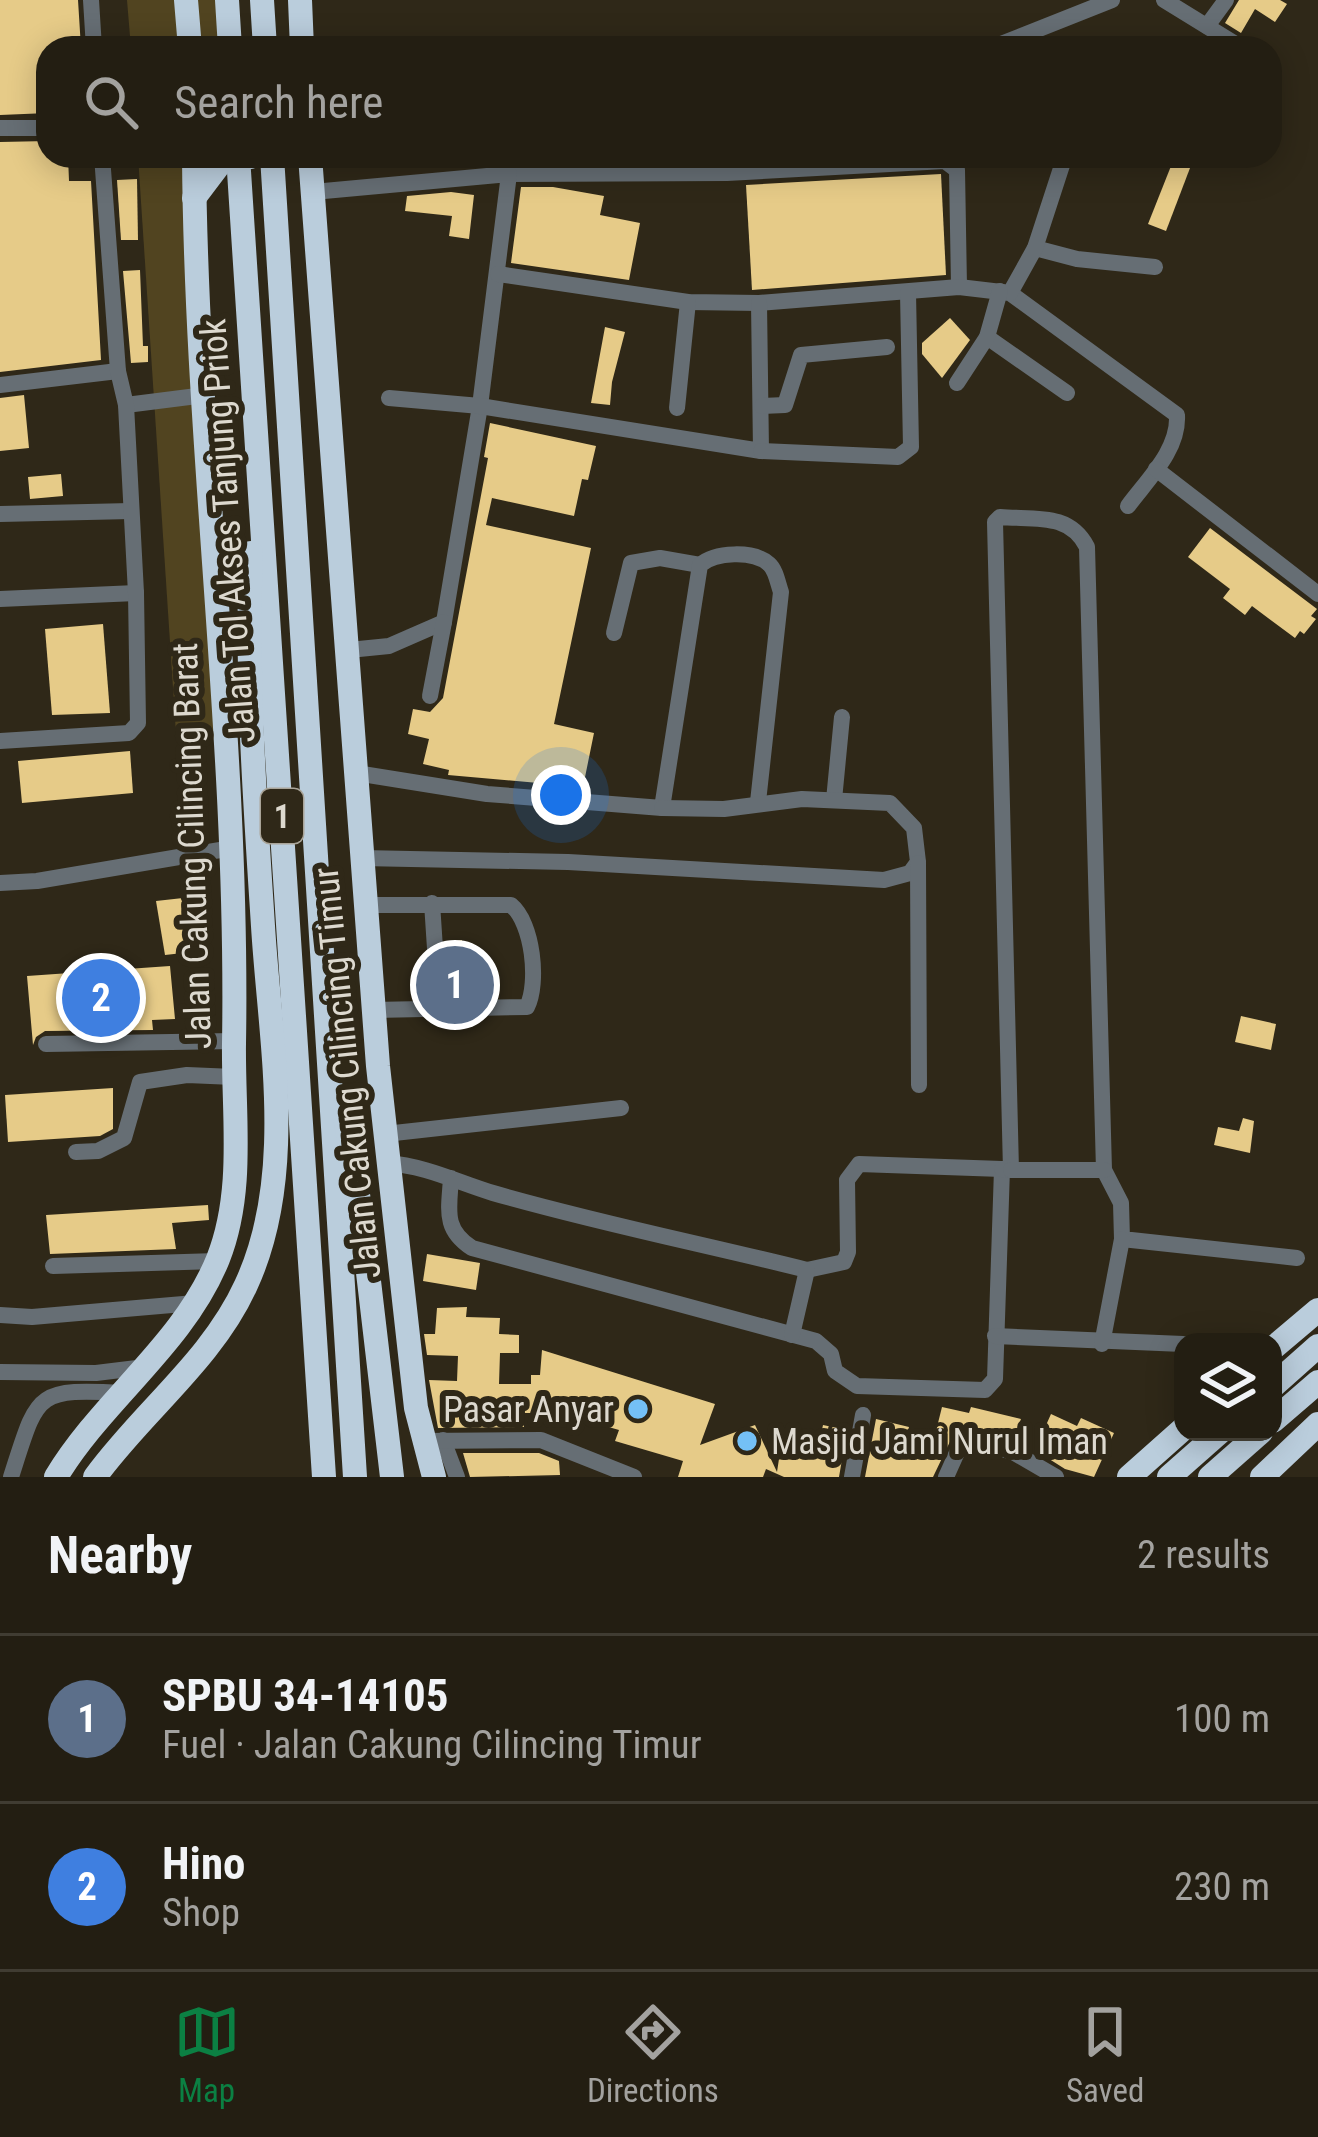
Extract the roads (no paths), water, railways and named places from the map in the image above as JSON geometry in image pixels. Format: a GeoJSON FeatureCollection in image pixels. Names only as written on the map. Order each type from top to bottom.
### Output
{"type":"FeatureCollection","features":[{"type":"Feature","properties":{"kind":"highway"},"geometry":{"type":"LineString","coordinates":[[186,0],[189,36]]}},
{"type":"Feature","properties":{"kind":"highway"},"geometry":{"type":"LineString","coordinates":[[227,0],[229,36]]}},
{"type":"Feature","properties":{"kind":"highway"},"geometry":{"type":"LineString","coordinates":[[262,0],[264,36]]}},
{"type":"Feature","properties":{"kind":"highway"},"geometry":{"type":"LineString","coordinates":[[299,0],[301,36]]}},
{"type":"Feature","properties":{"kind":"highway","name":"Jalan Cakung Cilincing Barat"},"geometry":{"type":"LineString","coordinates":[[56,1477],[195,1303],[217,1261],[234,1195],[237,950],[194,168]]}},
{"type":"Feature","properties":{"kind":"highway"},"geometry":{"type":"LineString","coordinates":[[194,198],[219,168]]}},
{"type":"Feature","properties":{"kind":"highway","name":"Jalan Tol Akses Tanjung Priok"},"geometry":{"type":"LineString","coordinates":[[239,168],[324,1477]]}},
{"type":"Feature","properties":{"kind":"highway","name":"Jalan Tol Akses Tanjung Priok"},"geometry":{"type":"LineString","coordinates":[[274,168],[355,1477]]}},
{"type":"Feature","properties":{"kind":"highway"},"geometry":{"type":"LineString","coordinates":[[294,168],[313,188]]}},
{"type":"Feature","properties":{"kind":"highway","name":"Jalan Cakung Cilincing Timur"},"geometry":{"type":"LineString","coordinates":[[311,168],[387,1163],[434,1477]]}},
{"type":"Feature","properties":{"kind":"highway"},"geometry":{"type":"LineString","coordinates":[[95,1477],[223,1326],[251,1273],[271,1203],[274,1100],[250,698],[250,566],[258,440]]}},
{"type":"Feature","properties":{"kind":"highway"},"geometry":{"type":"LineString","coordinates":[[325,1014],[361,1213],[392,1477]]}},
{"type":"Feature","properties":{"kind":"highway"},"geometry":{"type":"LineString","coordinates":[[1282,1340],[1318,1310]]}},
{"type":"Feature","properties":{"kind":"highway"},"geometry":{"type":"LineString","coordinates":[[1282,1378],[1318,1346]]}},
{"type":"Feature","properties":{"kind":"highway"},"geometry":{"type":"LineString","coordinates":[[1282,1413],[1318,1382]]}},
{"type":"Feature","properties":{"kind":"highway"},"geometry":{"type":"LineString","coordinates":[[1262,1477],[1318,1424]]}},
{"type":"Feature","properties":{"kind":"highway"},"geometry":{"type":"LineString","coordinates":[[1130,1477],[1174,1437]]}},
{"type":"Feature","properties":{"kind":"highway"},"geometry":{"type":"LineString","coordinates":[[1169,1477],[1210,1441]]}},
{"type":"Feature","properties":{"kind":"highway"},"geometry":{"type":"LineString","coordinates":[[1210,1477],[1251,1441]]}},
{"type":"Feature","properties":{"kind":"street"},"geometry":{"type":"LineString","coordinates":[[91,0],[93,36]]}},
{"type":"Feature","properties":{"kind":"street"},"geometry":{"type":"LineString","coordinates":[[1021,36],[1112,0]]}},
{"type":"Feature","properties":{"kind":"street"},"geometry":{"type":"LineString","coordinates":[[1164,0],[1223,36]]}},
{"type":"Feature","properties":{"kind":"street"},"geometry":{"type":"LineString","coordinates":[[1207,26],[1226,0]]}},
{"type":"Feature","properties":{"kind":"street"},"geometry":{"type":"LineString","coordinates":[[0,128],[36,128]]}},
{"type":"Feature","properties":{"kind":"street"},"geometry":{"type":"LineString","coordinates":[[0,741],[136,729],[136,593],[126,405],[118,371],[103,168]]}},
{"type":"Feature","properties":{"kind":"street"},"geometry":{"type":"LineString","coordinates":[[313,188],[509,174],[818,168]]}},
{"type":"Feature","properties":{"kind":"street"},"geometry":{"type":"LineString","coordinates":[[954,168],[959,286]]}},
{"type":"Feature","properties":{"kind":"street"},"geometry":{"type":"LineString","coordinates":[[958,383],[987,337],[1005,292],[1035,248],[1061,168]]}},
{"type":"Feature","properties":{"kind":"street"},"geometry":{"type":"LineString","coordinates":[[430,696],[479,406],[509,174]]}},
{"type":"Feature","properties":{"kind":"street"},"geometry":{"type":"LineString","coordinates":[[1035,248],[1077,259],[1155,267]]}},
{"type":"Feature","properties":{"kind":"street"},"geometry":{"type":"LineString","coordinates":[[498,274],[688,302],[759,303],[959,286],[1005,292],[1178,415],[1171,448],[1128,506]]}},
{"type":"Feature","properties":{"kind":"street"},"geometry":{"type":"LineString","coordinates":[[389,398],[479,406],[761,451],[898,457],[911,447],[908,293]]}},
{"type":"Feature","properties":{"kind":"street"},"geometry":{"type":"LineString","coordinates":[[677,408],[688,302]]}},
{"type":"Feature","properties":{"kind":"street"},"geometry":{"type":"LineString","coordinates":[[759,303],[761,451]]}},
{"type":"Feature","properties":{"kind":"street"},"geometry":{"type":"LineString","coordinates":[[987,337],[1067,393]]}},
{"type":"Feature","properties":{"kind":"street"},"geometry":{"type":"LineString","coordinates":[[762,406],[785,405],[801,355],[887,347]]}},
{"type":"Feature","properties":{"kind":"street"},"geometry":{"type":"LineString","coordinates":[[0,385],[118,371]]}},
{"type":"Feature","properties":{"kind":"street"},"geometry":{"type":"LineString","coordinates":[[126,405],[206,395]]}},
{"type":"Feature","properties":{"kind":"street"},"geometry":{"type":"LineString","coordinates":[[1156,469],[1318,594]]}},
{"type":"Feature","properties":{"kind":"street"},"geometry":{"type":"LineString","coordinates":[[0,514],[131,511]]}},
{"type":"Feature","properties":{"kind":"street"},"geometry":{"type":"LineString","coordinates":[[451,1178],[448,1224],[472,1248],[824,1345],[835,1371],[856,1386],[985,1390],[995,1379],[1006,1170],[995,522],[1000,517],[1066,522],[1080,532],[1087,547],[1104,1170],[1121,1203],[1122,1239],[1102,1344]]}},
{"type":"Feature","properties":{"kind":"street"},"geometry":{"type":"LineString","coordinates":[[662,808],[700,565],[726,554],[767,561],[781,592],[758,802]]}},
{"type":"Feature","properties":{"kind":"street"},"geometry":{"type":"LineString","coordinates":[[614,633],[631,563],[661,558],[700,565]]}},
{"type":"Feature","properties":{"kind":"street"},"geometry":{"type":"LineString","coordinates":[[0,599],[136,593]]}},
{"type":"Feature","properties":{"kind":"street"},"geometry":{"type":"LineString","coordinates":[[349,650],[389,646],[445,622]]}},
{"type":"Feature","properties":{"kind":"street"},"geometry":{"type":"LineString","coordinates":[[834,800],[842,718]]}},
{"type":"Feature","properties":{"kind":"street"},"geometry":{"type":"LineString","coordinates":[[196,736],[202,920]]}},
{"type":"Feature","properties":{"kind":"street"},"geometry":{"type":"LineString","coordinates":[[356,773],[488,794],[662,808],[890,802],[914,828],[918,862],[919,1084]]}},
{"type":"Feature","properties":{"kind":"street"},"geometry":{"type":"LineString","coordinates":[[0,883],[232,848]]}},
{"type":"Feature","properties":{"kind":"street"},"geometry":{"type":"LineString","coordinates":[[361,858],[568,862],[884,880],[910,873],[918,862]]}},
{"type":"Feature","properties":{"kind":"street"},"geometry":{"type":"LineString","coordinates":[[432,903],[439,1009]]}},
{"type":"Feature","properties":{"kind":"street"},"geometry":{"type":"LineString","coordinates":[[367,905],[511,905],[522,914],[532,976],[527,1007],[373,1010]]}},
{"type":"Feature","properties":{"kind":"street"},"geometry":{"type":"LineString","coordinates":[[46,1044],[234,1041]]}},
{"type":"Feature","properties":{"kind":"street"},"geometry":{"type":"LineString","coordinates":[[76,1152],[98,1151],[124,1138],[140,1082],[187,1075],[234,1077]]}},
{"type":"Feature","properties":{"kind":"street"},"geometry":{"type":"LineString","coordinates":[[385,1134],[621,1108]]}},
{"type":"Feature","properties":{"kind":"street"},"geometry":{"type":"LineString","coordinates":[[387,1163],[415,1166],[491,1192],[807,1270],[844,1262],[848,1252],[847,1180],[859,1164],[1104,1170]]}},
{"type":"Feature","properties":{"kind":"street"},"geometry":{"type":"LineString","coordinates":[[1122,1239],[1297,1258]]}},
{"type":"Feature","properties":{"kind":"street"},"geometry":{"type":"LineString","coordinates":[[53,1266],[217,1261]]}},
{"type":"Feature","properties":{"kind":"street"},"geometry":{"type":"LineString","coordinates":[[792,1335],[807,1270]]}},
{"type":"Feature","properties":{"kind":"street"},"geometry":{"type":"LineString","coordinates":[[0,1315],[32,1317],[195,1303]]}},
{"type":"Feature","properties":{"kind":"street"},"geometry":{"type":"LineString","coordinates":[[994,1336],[1174,1344]]}},
{"type":"Feature","properties":{"kind":"street"},"geometry":{"type":"LineString","coordinates":[[0,1372],[96,1373],[146,1367]]}},
{"type":"Feature","properties":{"kind":"street"},"geometry":{"type":"LineString","coordinates":[[11,1477],[33,1415],[46,1398],[72,1390],[124,1393]]}},
{"type":"Feature","properties":{"kind":"street"},"geometry":{"type":"LineString","coordinates":[[852,1477],[863,1414]]}},
{"type":"Feature","properties":{"kind":"street"},"geometry":{"type":"LineString","coordinates":[[946,1477],[963,1439],[1013,1452],[1056,1477]]}},
{"type":"Feature","properties":{"kind":"street"},"geometry":{"type":"LineString","coordinates":[[432,1440],[457,1477]]}},
{"type":"Feature","properties":{"kind":"street"},"geometry":{"type":"LineString","coordinates":[[432,1440],[541,1440],[634,1477]]}},
{"type":"Feature","properties":{"kind":"place","name":"SPBU 34-14105"},"geometry":{"type":"Point","coordinates":[455,985]}},
{"type":"Feature","properties":{"kind":"place","name":"Hino"},"geometry":{"type":"Point","coordinates":[101,998]}},
{"type":"Feature","properties":{"kind":"place","name":"Pasar Anyar"},"geometry":{"type":"Point","coordinates":[638,1409]}},
{"type":"Feature","properties":{"kind":"place","name":"Masjid Jami Nurul Iman"},"geometry":{"type":"Point","coordinates":[747,1441]}}]}
